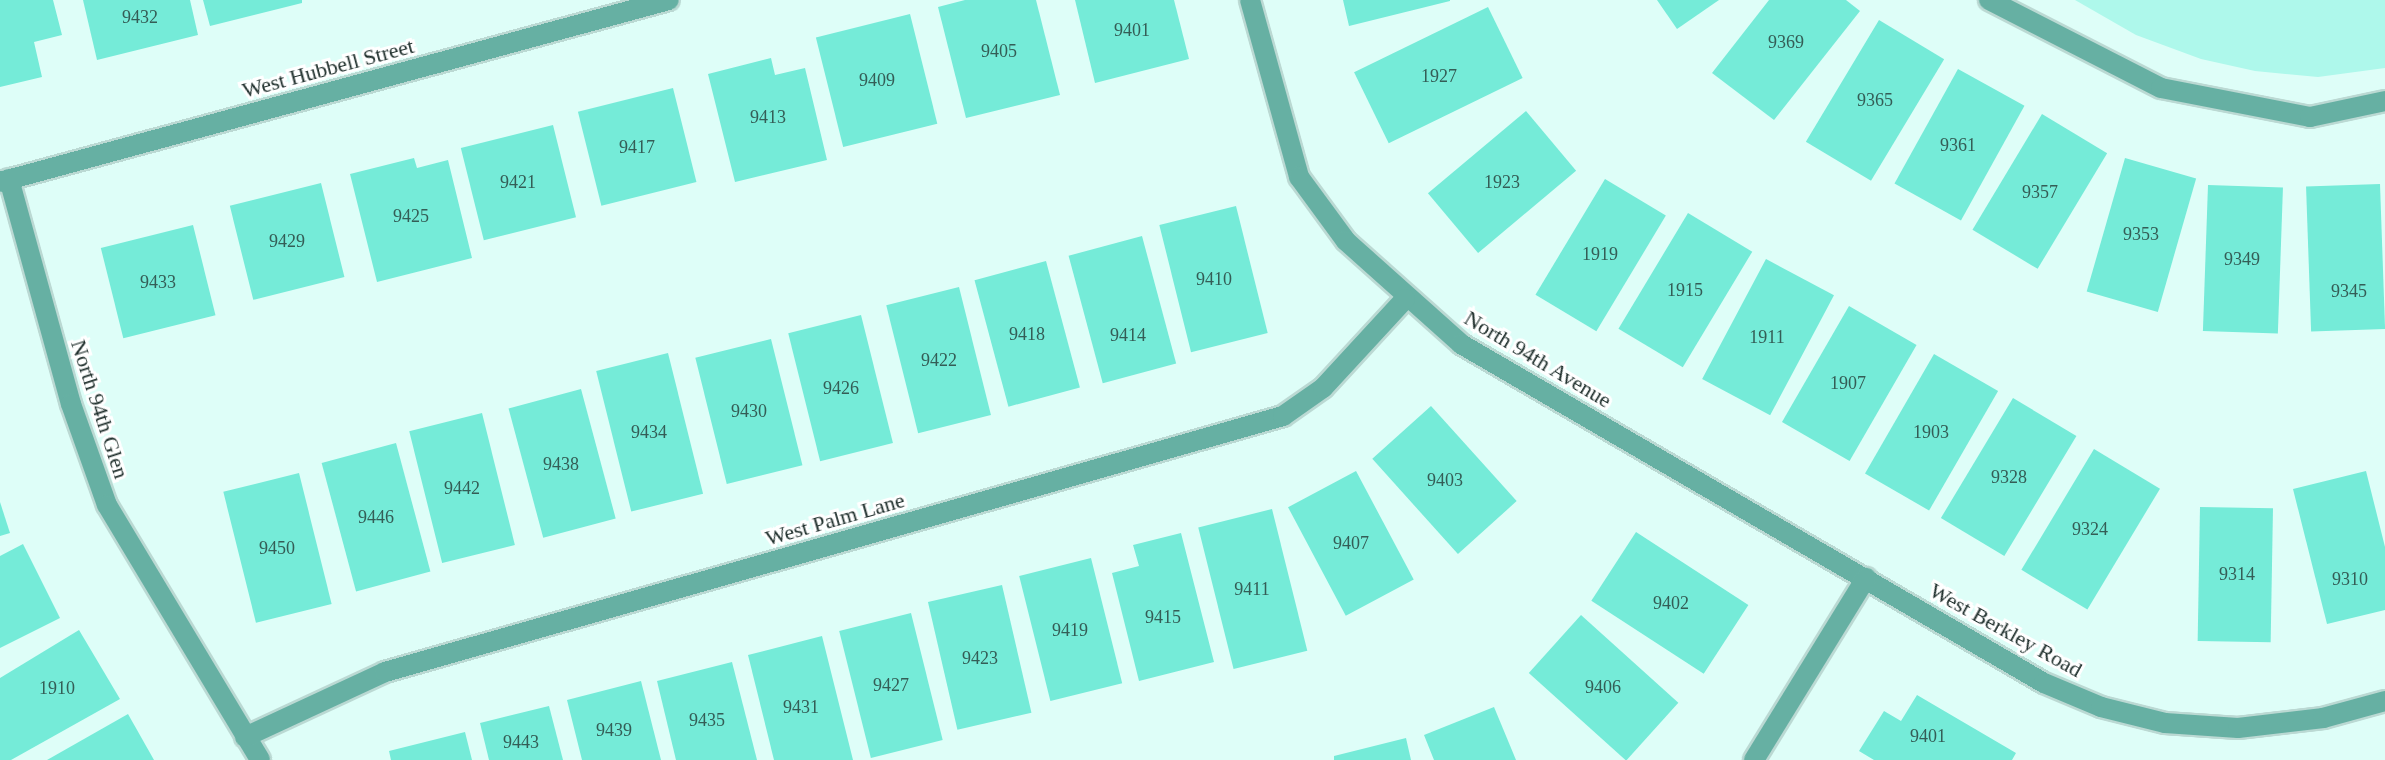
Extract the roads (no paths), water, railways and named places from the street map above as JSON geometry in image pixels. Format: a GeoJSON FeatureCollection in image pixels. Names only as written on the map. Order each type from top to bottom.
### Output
{"type":"FeatureCollection","features":[{"type":"Feature","properties":{"kind":"street","name":"North 94th Avenue"},"geometry":{"type":"LineString","coordinates":[[1250,0],[1299,177],[1346,241],[1405,299],[1461,344],[1866,578]]}},
{"type":"Feature","properties":{"kind":"street"},"geometry":{"type":"LineString","coordinates":[[1989,0],[2161,88],[2310,117],[2385,101]]}},
{"type":"Feature","properties":{"kind":"street","name":"West Hubbell Street"},"geometry":{"type":"LineString","coordinates":[[4,180],[656,2]]}},
{"type":"Feature","properties":{"kind":"street","name":"North 94th Glen"},"geometry":{"type":"LineString","coordinates":[[4,180],[71,404],[102,492],[260,760]]}},
{"type":"Feature","properties":{"kind":"street","name":"West Palm Lane"},"geometry":{"type":"LineString","coordinates":[[245,737],[385,672],[1283,416],[1323,388],[1405,299]]}},
{"type":"Feature","properties":{"kind":"street"},"geometry":{"type":"LineString","coordinates":[[1754,760],[1866,578]]}},
{"type":"Feature","properties":{"kind":"street","name":"West Berkley Road"},"geometry":{"type":"LineString","coordinates":[[1866,578],[2044,683],[2101,707],[2165,723],[2238,728],[2323,718],[2385,701]]}}]}
